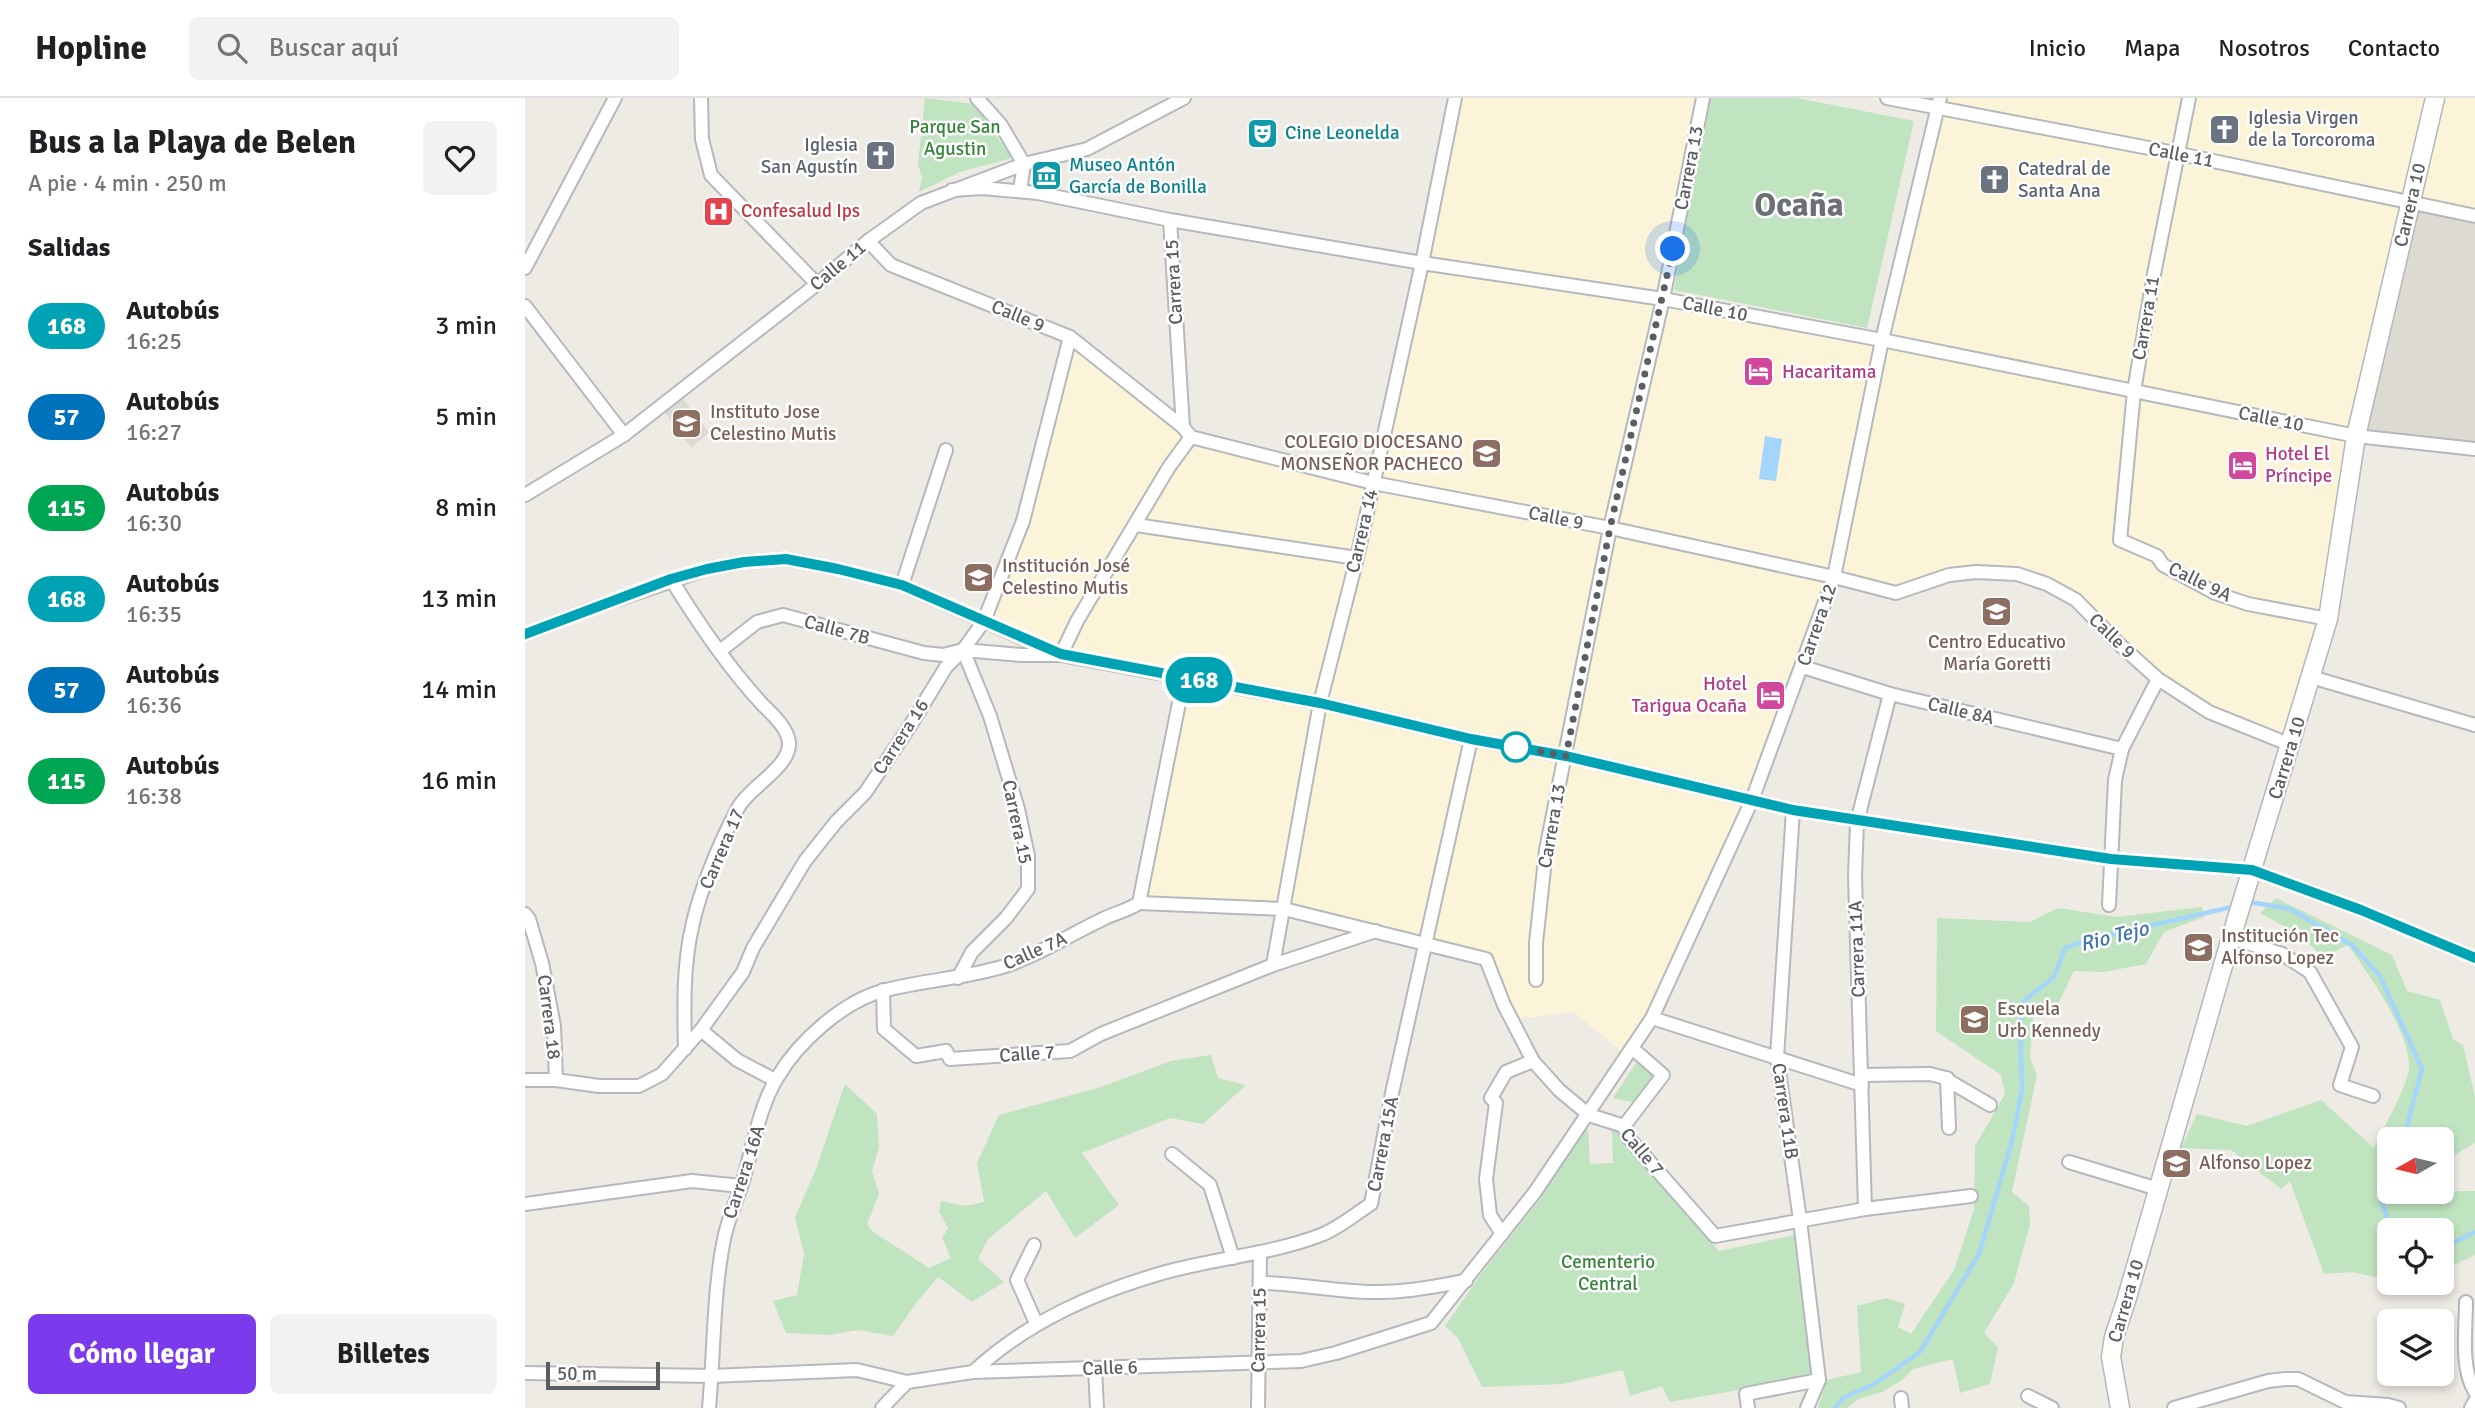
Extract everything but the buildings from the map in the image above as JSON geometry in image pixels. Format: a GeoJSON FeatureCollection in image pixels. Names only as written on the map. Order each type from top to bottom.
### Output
{"type":"FeatureCollection","features":[{"type":"Feature","properties":{"kind":"street"},"geometry":{"type":"LineString","coordinates":[[525,268],[615,98]]}},
{"type":"Feature","properties":{"kind":"street"},"geometry":{"type":"LineString","coordinates":[[701,98],[702,139],[711,175],[817,284]]}},
{"type":"Feature","properties":{"kind":"street"},"geometry":{"type":"LineString","coordinates":[[977,98],[1001,125],[1024,164],[1020,190]]}},
{"type":"Feature","properties":{"kind":"street","name":"Calle 11"},"geometry":{"type":"LineString","coordinates":[[525,495],[624,435],[868,241],[921,203],[1024,164],[1087,149],[1184,98]]}},
{"type":"Feature","properties":{"kind":"street","name":"Carrera 14"},"geometry":{"type":"LineString","coordinates":[[1273,965],[1320,703],[1357,558],[1422,263],[1455,98]]}},
{"type":"Feature","properties":{"kind":"street","name":"Carrera 13"},"geometry":{"type":"LineString","coordinates":[[1537,980],[1537,943],[1546,850],[1610,528],[1663,299],[1703,98]]}},
{"type":"Feature","properties":{"kind":"street","name":"Calle 11"},"geometry":{"type":"LineString","coordinates":[[1887,98],[1939,103],[2475,216]]}},
{"type":"Feature","properties":{"kind":"street","name":"Carrera 11"},"geometry":{"type":"LineString","coordinates":[[2120,540],[2134,391],[2189,98]]}},
{"type":"Feature","properties":{"kind":"street","name":"Carrera 10"},"geometry":{"type":"LineString","coordinates":[[2120,1408],[2111,1357],[2114,1337],[2231,936],[2328,619],[2356,436],[2435,98]]}},
{"type":"Feature","properties":{"kind":"street","name":"Carrera 12"},"geometry":{"type":"LineString","coordinates":[[1588,1115],[1652,1018],[1752,800],[1803,667],[1834,577],[1882,340],[1939,103]]}},
{"type":"Feature","properties":{"kind":"street","name":"Calle 10"},"geometry":{"type":"LineString","coordinates":[[952,190],[1020,190],[1170,220],[1422,263],[1663,299],[1882,340],[2356,436],[2475,449]]}},
{"type":"Feature","properties":{"kind":"street","name":"Carrera 15"},"geometry":{"type":"LineString","coordinates":[[1170,220],[1187,432]]}},
{"type":"Feature","properties":{"kind":"street","name":"Calle 9"},"geometry":{"type":"LineString","coordinates":[[868,241],[891,265],[1069,337],[1187,432],[1373,483],[1610,528],[1896,593],[1949,575],[1976,572],[2017,574],[2047,584],[2076,600],[2158,679],[2209,712],[2291,745]]}},
{"type":"Feature","properties":{"kind":"street"},"geometry":{"type":"LineString","coordinates":[[525,306],[624,435]]}},
{"type":"Feature","properties":{"kind":"street","name":"Carrera 16"},"geometry":{"type":"LineString","coordinates":[[556,1080],[599,1086],[639,1086],[662,1074],[701,1030],[743,972],[753,948],[805,861],[836,822],[865,793],[946,667],[963,650],[984,621],[1023,521],[1069,337]]}},
{"type":"Feature","properties":{"kind":"street"},"geometry":{"type":"LineString","coordinates":[[1061,654],[1077,621],[1136,525],[1187,432]]}},
{"type":"Feature","properties":{"kind":"street"},"geometry":{"type":"LineString","coordinates":[[902,585],[946,450]]}},
{"type":"Feature","properties":{"kind":"street"},"geometry":{"type":"LineString","coordinates":[[1136,525],[1357,558]]}},
{"type":"Feature","properties":{"kind":"street","name":"Calle 9A"},"geometry":{"type":"LineString","coordinates":[[2120,540],[2157,556],[2163,565],[2215,593],[2248,604],[2328,619]]}},
{"type":"Feature","properties":{"kind":"street"},"geometry":{"type":"LineString","coordinates":[[525,634],[671,579],[744,562],[786,559],[902,585],[1061,654],[1320,703],[1471,739],[1566,756],[1793,810],[1857,822],[2111,859],[2252,870],[2361,910],[2475,958]]}},
{"type":"Feature","properties":{"kind":"street","name":"Carrera 17"},"geometry":{"type":"LineString","coordinates":[[671,579],[694,617],[748,688],[783,725],[789,743],[785,759],[739,805],[703,891],[692,926],[687,961],[684,1049]]}},
{"type":"Feature","properties":{"kind":"street","name":"Calle 7B"},"geometry":{"type":"LineString","coordinates":[[720,651],[757,622],[783,615],[924,653],[943,655],[963,650],[1022,655],[1061,654]]}},
{"type":"Feature","properties":{"kind":"street","name":"Carrera 15"},"geometry":{"type":"LineString","coordinates":[[958,978],[972,952],[1006,918],[1028,889],[1028,856],[1018,809],[990,716],[963,650]]}},
{"type":"Feature","properties":{"kind":"street","name":"Calle 8A"},"geometry":{"type":"LineString","coordinates":[[1803,667],[1890,694],[2122,749]]}},
{"type":"Feature","properties":{"kind":"street"},"geometry":{"type":"LineString","coordinates":[[2311,677],[2475,725]]}},
{"type":"Feature","properties":{"kind":"street"},"geometry":{"type":"LineString","coordinates":[[1139,903],[1184,678]]}},
{"type":"Feature","properties":{"kind":"street"},"geometry":{"type":"LineString","coordinates":[[2109,905],[2115,779],[2122,749],[2158,679]]}},
{"type":"Feature","properties":{"kind":"street","name":"Carrera 11A"},"geometry":{"type":"LineString","coordinates":[[1865,1209],[1855,876],[1857,822],[1890,694]]}},
{"type":"Feature","properties":{"kind":"street","name":"Carrera 15A"},"geometry":{"type":"LineString","coordinates":[[973,1372],[995,1352],[1036,1323],[1104,1292],[1167,1272],[1260,1252],[1324,1234],[1371,1204],[1392,1093],[1471,739]]}},
{"type":"Feature","properties":{"kind":"street","name":"Carrera 11B"},"geometry":{"type":"LineString","coordinates":[[1793,810],[1777,1057],[1819,1380],[1807,1408]]}},
{"type":"Feature","properties":{"kind":"street","name":"Calle 7A"},"geometry":{"type":"LineString","coordinates":[[883,990],[958,978],[1008,965],[1105,918],[1126,912],[1139,903]]}},
{"type":"Feature","properties":{"kind":"street","name":"Calle 7"},"geometry":{"type":"LineString","coordinates":[[1139,903],[1283,911],[1486,959],[1504,1005],[1533,1061],[1559,1090],[1588,1115],[1624,1126],[1627,1136],[1715,1236],[1865,1209],[1971,1196]]}},
{"type":"Feature","properties":{"kind":"street","name":"Carrera 18"},"geometry":{"type":"LineString","coordinates":[[525,915],[529,919],[542,963],[554,1026],[556,1080]]}},
{"type":"Feature","properties":{"kind":"street","name":"Calle 7"},"geometry":{"type":"LineString","coordinates":[[883,990],[884,1029],[916,1056],[946,1051],[950,1059],[1070,1051],[1101,1034],[1273,965],[1376,931]]}},
{"type":"Feature","properties":{"kind":"street"},"geometry":{"type":"LineString","coordinates":[[2231,936],[2282,954],[2311,972],[2352,1047],[2340,1085],[2373,1096]]}},
{"type":"Feature","properties":{"kind":"street","name":"Carrera 16A"},"geometry":{"type":"LineString","coordinates":[[709,1408],[717,1286],[723,1244],[730,1213],[775,1080],[792,1057],[825,1024],[845,1008],[883,990]]}},
{"type":"Feature","properties":{"kind":"street"},"geometry":{"type":"LineString","coordinates":[[1652,1018],[1862,1080],[1930,1074],[1947,1078],[1990,1105]]}},
{"type":"Feature","properties":{"kind":"street"},"geometry":{"type":"LineString","coordinates":[[701,1030],[737,1060],[775,1080]]}},
{"type":"Feature","properties":{"kind":"street"},"geometry":{"type":"LineString","coordinates":[[1624,1126],[1663,1075],[1632,1048]]}},
{"type":"Feature","properties":{"kind":"street"},"geometry":{"type":"LineString","coordinates":[[1502,1234],[1490,1215],[1486,1179],[1496,1103],[1491,1098],[1506,1072],[1533,1061]]}},
{"type":"Feature","properties":{"kind":"street"},"geometry":{"type":"LineString","coordinates":[[1947,1078],[1949,1128]]}},
{"type":"Feature","properties":{"kind":"street"},"geometry":{"type":"LineString","coordinates":[[525,1080],[556,1080]]}},
{"type":"Feature","properties":{"kind":"street","name":"Calle 6"},"geometry":{"type":"LineString","coordinates":[[525,1373],[712,1376],[857,1370],[907,1382],[973,1372],[1301,1361],[1336,1353],[1431,1323],[1535,1192],[1588,1115]]}},
{"type":"Feature","properties":{"kind":"street"},"geometry":{"type":"LineString","coordinates":[[1172,1154],[1210,1185],[1233,1258]]}},
{"type":"Feature","properties":{"kind":"street"},"geometry":{"type":"LineString","coordinates":[[2069,1162],[2158,1189]]}},
{"type":"Feature","properties":{"kind":"street"},"geometry":{"type":"LineString","coordinates":[[525,1204],[692,1181],[741,1186]]}},
{"type":"Feature","properties":{"kind":"street"},"geometry":{"type":"LineString","coordinates":[[1034,1245],[1017,1280],[1036,1323]]}},
{"type":"Feature","properties":{"kind":"street","name":"Carrera 15"},"geometry":{"type":"LineString","coordinates":[[1258,1408],[1260,1252]]}},
{"type":"Feature","properties":{"kind":"street"},"geometry":{"type":"LineString","coordinates":[[1260,1283],[1288,1283],[1373,1292],[1406,1291],[1466,1281]]}},
{"type":"Feature","properties":{"kind":"street"},"geometry":{"type":"LineString","coordinates":[[2466,1302],[2466,1367],[2475,1392]]}},
{"type":"Feature","properties":{"kind":"street"},"geometry":{"type":"LineString","coordinates":[[1095,1368],[1097,1408]]}},
{"type":"Feature","properties":{"kind":"street"},"geometry":{"type":"LineString","coordinates":[[2173,1408],[2268,1381],[2298,1379],[2344,1402],[2399,1408]]}},
{"type":"Feature","properties":{"kind":"street"},"geometry":{"type":"LineString","coordinates":[[1748,1408],[1746,1394],[1819,1380]]}},
{"type":"Feature","properties":{"kind":"street"},"geometry":{"type":"LineString","coordinates":[[882,1408],[907,1382]]}},
{"type":"Feature","properties":{"kind":"street"},"geometry":{"type":"LineString","coordinates":[[2028,1396],[2052,1408]]}},
{"type":"Feature","properties":{"kind":"street"},"geometry":{"type":"LineString","coordinates":[[2471,1408],[2475,1401]]}},
{"type":"Feature","properties":{"kind":"shaded area"},"geometry":{"type":"Polygon","coordinates":[[[1458,98],[1701,98],[1669,295],[1887,335],[1931,113],[1865,98],[2475,98],[2475,221],[2407,206],[2326,622],[2289,741],[2211,710],[2162,678],[2049,583],[2026,575],[1944,581],[1914,595],[1838,574],[1792,702],[1629,1057],[1573,1012],[1518,1019],[1489,955],[1279,911],[1145,895],[1186,682],[1065,653],[986,625],[1025,522],[1071,337],[1181,428],[1377,488],[1458,98]]]}},
{"type":"Feature","properties":{"kind":"shaded area"},"geometry":{"type":"Polygon","coordinates":[[[2407,206],[2475,221],[2475,442],[2355,430],[2407,206]]]}},
{"type":"Feature","properties":{"kind":"shaded area","name":"Instituto Jose Celestino Mutis"},"geometry":{"type":"Polygon","coordinates":[[[683,399],[709,433],[691,448],[665,413],[683,399]]]}},
{"type":"Feature","properties":{"kind":"green space","name":"Parque San Agustin"},"geometry":{"type":"Polygon","coordinates":[[[925,98],[974,104],[1012,158],[960,172],[919,192],[922,178],[918,164],[925,98]]]}},
{"type":"Feature","properties":{"kind":"green space"},"geometry":{"type":"Polygon","coordinates":[[[1710,98],[1797,98],[1914,121],[1867,328],[1674,290],[1707,102],[1710,98]]]}},
{"type":"Feature","properties":{"kind":"green space"},"geometry":{"type":"Polygon","coordinates":[[[2276,898],[2392,955],[2407,991],[2440,1000],[2453,1039],[2463,1045],[2475,1097],[2475,1143],[2454,1155],[2454,1127],[2384,1127],[2405,1083],[2409,1060],[2389,1007],[2348,945],[2323,957],[2298,934],[2260,913],[2276,898]]]}},
{"type":"Feature","properties":{"kind":"green space"},"geometry":{"type":"Polygon","coordinates":[[[2202,907],[2204,917],[2164,932],[2146,964],[2103,972],[2074,971],[2054,1012],[2034,1011],[2030,1058],[2037,1075],[2012,1192],[2029,1206],[2030,1224],[2014,1283],[1984,1333],[1998,1347],[1990,1384],[1960,1393],[1953,1359],[1913,1369],[1901,1381],[1882,1392],[1859,1399],[1847,1408],[1818,1408],[1827,1380],[1861,1372],[1857,1306],[1886,1298],[1905,1304],[1898,1327],[1911,1334],[1954,1270],[1974,1209],[1975,1146],[2005,1094],[2001,1075],[1936,1031],[1937,918],[2030,922],[2058,908],[2117,917],[2202,907]]]}},
{"type":"Feature","properties":{"kind":"green space"},"geometry":{"type":"Polygon","coordinates":[[[1211,1055],[1218,1078],[1246,1085],[1203,1124],[1170,1118],[1082,1153],[1119,1205],[1075,1238],[1046,1191],[988,1239],[978,1259],[1004,1282],[972,1302],[938,1277],[893,1336],[858,1330],[828,1335],[786,1333],[773,1301],[797,1295],[804,1254],[795,1217],[816,1169],[845,1084],[877,1114],[879,1148],[872,1171],[879,1194],[867,1224],[872,1231],[929,1268],[951,1258],[942,1238],[948,1228],[939,1211],[941,1201],[966,1206],[984,1202],[977,1163],[999,1115],[1101,1087],[1171,1061],[1211,1055]]]}},
{"type":"Feature","properties":{"kind":"green space"},"geometry":{"type":"Polygon","coordinates":[[[1638,1060],[1656,1075],[1636,1103],[1613,1098],[1638,1060]]]}},
{"type":"Feature","properties":{"kind":"green space"},"geometry":{"type":"Polygon","coordinates":[[[2321,1100],[2374,1148],[2377,1142],[2377,1204],[2454,1204],[2454,1191],[2475,1191],[2475,1255],[2454,1265],[2454,1218],[2377,1218],[2377,1277],[2352,1272],[2324,1274],[2290,1181],[2281,1189],[2231,1150],[2181,1148],[2197,1114],[2247,1126],[2321,1100]]]}},
{"type":"Feature","properties":{"kind":"green space","name":"Cementerio Central"},"geometry":{"type":"Polygon","coordinates":[[[1612,1129],[1619,1129],[1623,1140],[1719,1251],[1795,1235],[1813,1377],[1670,1402],[1662,1386],[1630,1396],[1623,1370],[1562,1384],[1482,1387],[1458,1338],[1445,1326],[1479,1277],[1541,1198],[1583,1130],[1588,1130],[1590,1164],[1613,1163],[1612,1129]]]}},
{"type":"Feature","properties":{"kind":"water"},"geometry":{"type":"Polygon","coordinates":[[[1765,436],[1782,439],[1776,481],[1759,479],[1765,436]]]}},
{"type":"Feature","properties":{"kind":"waterway","name":"Rio Tejo"},"geometry":{"type":"LineString","coordinates":[[2248,904],[2290,909],[2352,945],[2380,976],[2422,1069],[2407,1127]]}},
{"type":"Feature","properties":{"kind":"waterway","name":"Rio Tejo"},"geometry":{"type":"LineString","coordinates":[[1835,1408],[1843,1398],[1874,1384],[1920,1352],[1979,1254],[2012,1141],[2022,1090],[2020,1024],[2024,1001],[2054,977],[2065,948],[2087,940],[2236,906]]}},
{"type":"Feature","properties":{"kind":"waterway","name":"Rio Tejo"},"geometry":{"type":"LineString","coordinates":[[2383,1204],[2387,1218]]}},
{"type":"Feature","properties":{"kind":"waterway","name":"Rio Tejo"},"geometry":{"type":"LineString","coordinates":[[2454,1242],[2475,1232]]}},
{"type":"Feature","properties":{"kind":"bus line","name":"168"},"geometry":{"type":"LineString","coordinates":[[525,634],[671,579],[744,562],[786,559],[902,585],[1061,654],[1320,703],[1471,739],[1566,756],[1793,810],[1857,822],[2111,859],[2252,870],[2361,910],[2475,958]]}},
{"type":"Feature","properties":{"kind":"place","name":"Iglesia Virgen de la Torcoroma"},"geometry":{"type":"Point","coordinates":[2225,129]}},
{"type":"Feature","properties":{"kind":"place","name":"Cine Leonelda"},"geometry":{"type":"Point","coordinates":[1262,133]}},
{"type":"Feature","properties":{"kind":"place","name":"Iglesia San Agustín"},"geometry":{"type":"Point","coordinates":[881,156]}},
{"type":"Feature","properties":{"kind":"place","name":"Museo Antón García de Bonilla"},"geometry":{"type":"Point","coordinates":[1046,176]}},
{"type":"Feature","properties":{"kind":"place","name":"Catedral de Santa Ana"},"geometry":{"type":"Point","coordinates":[1995,180]}},
{"type":"Feature","properties":{"kind":"place","name":"Confesalud Ips"},"geometry":{"type":"Point","coordinates":[718,211]}},
{"type":"Feature","properties":{"kind":"place","name":"Hacaritama"},"geometry":{"type":"Point","coordinates":[1759,372]}},
{"type":"Feature","properties":{"kind":"place","name":"Instituto Jose Celestino Mutis"},"geometry":{"type":"Point","coordinates":[687,423]}},
{"type":"Feature","properties":{"kind":"place","name":"COLEGIO DIOCESANO MONSEÑOR PACHECO"},"geometry":{"type":"Point","coordinates":[1486,453]}},
{"type":"Feature","properties":{"kind":"place","name":"Hotel El Príncipe"},"geometry":{"type":"Point","coordinates":[2242,465]}},
{"type":"Feature","properties":{"kind":"place","name":"Institución José Celestino Mutis"},"geometry":{"type":"Point","coordinates":[979,577]}},
{"type":"Feature","properties":{"kind":"place","name":"Centro Educativo María Goretti"},"geometry":{"type":"Point","coordinates":[1997,611]}},
{"type":"Feature","properties":{"kind":"place","name":"Hotel Tarigua Ocaña"},"geometry":{"type":"Point","coordinates":[1770,695]}},
{"type":"Feature","properties":{"kind":"place","name":"Institución Tec Alfonso Lopez"},"geometry":{"type":"Point","coordinates":[2198,947]}},
{"type":"Feature","properties":{"kind":"place","name":"Escuela Urb Kennedy"},"geometry":{"type":"Point","coordinates":[1974,1020]}},
{"type":"Feature","properties":{"kind":"place","name":"Alfonso Lopez"},"geometry":{"type":"Point","coordinates":[2176,1163]}},
{"type":"Feature","properties":{"kind":"district","name":"Ocaña"},"geometry":{"type":"Point","coordinates":[1799,205]}},
{"type":"Feature","properties":{"kind":"route"},"geometry":{"type":"LineString","coordinates":[[1516,747],[1566,756],[1610,528],[1673,249]]}}]}
